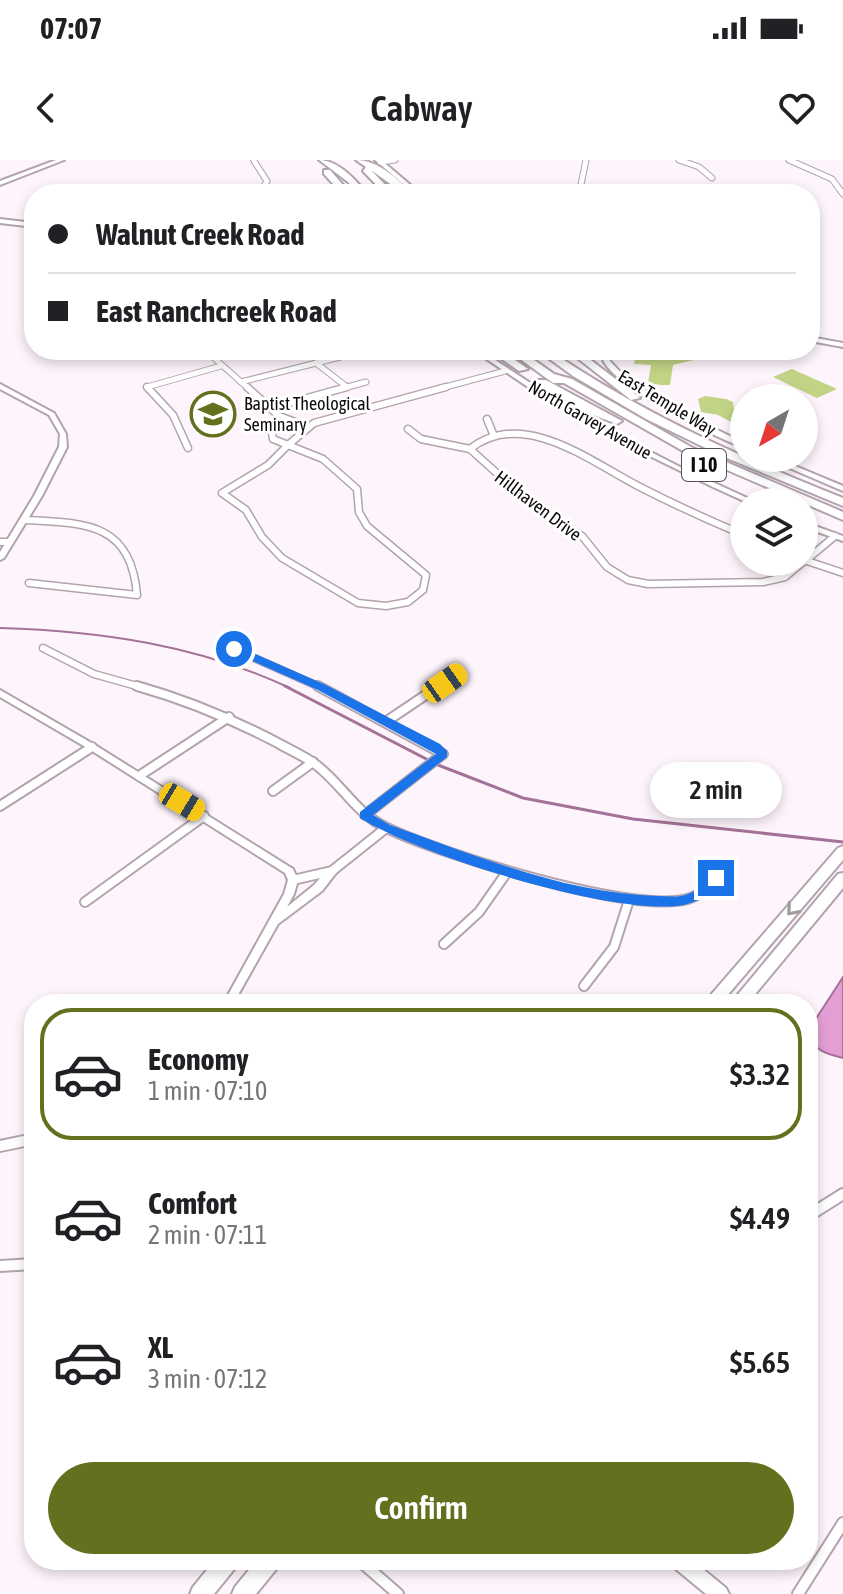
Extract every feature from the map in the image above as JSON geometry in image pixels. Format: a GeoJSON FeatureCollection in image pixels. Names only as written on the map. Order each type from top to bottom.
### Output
{"type":"FeatureCollection","features":[{"type":"Feature","properties":{"kind":"highway"},"geometry":{"type":"LineString","coordinates":[[314,160],[337,184]]}},
{"type":"Feature","properties":{"kind":"highway"},"geometry":{"type":"LineString","coordinates":[[323,160],[354,184]]}},
{"type":"Feature","properties":{"kind":"highway"},"geometry":{"type":"LineString","coordinates":[[358,160],[381,184]]}},
{"type":"Feature","properties":{"kind":"highway"},"geometry":{"type":"LineString","coordinates":[[358,160],[397,184]]}},
{"type":"Feature","properties":{"kind":"highway"},"geometry":{"type":"LineString","coordinates":[[510,360],[592,411],[623,423]]}},
{"type":"Feature","properties":{"kind":"highway","name":"I 10"},"geometry":{"type":"LineString","coordinates":[[527,360],[623,423],[756,488]]}},
{"type":"Feature","properties":{"kind":"highway","name":"I 10"},"geometry":{"type":"LineString","coordinates":[[556,360],[627,405],[725,453],[843,502]]}},
{"type":"Feature","properties":{"kind":"highway"},"geometry":{"type":"LineString","coordinates":[[585,360],[647,406],[725,453]]}},
{"type":"Feature","properties":{"kind":"highway"},"geometry":{"type":"LineString","coordinates":[[571,370],[575,379],[644,420],[730,463],[843,513]]}},
{"type":"Feature","properties":{"kind":"highway"},"geometry":{"type":"LineString","coordinates":[[549,376],[568,381],[687,449],[843,513]]}},
{"type":"Feature","properties":{"kind":"highway"},"geometry":{"type":"LineString","coordinates":[[818,514],[843,524]]}},
{"type":"Feature","properties":{"kind":"main road"},"geometry":{"type":"LineString","coordinates":[[720,994],[843,851]]}},
{"type":"Feature","properties":{"kind":"main road"},"geometry":{"type":"LineString","coordinates":[[746,994],[843,878]]}},
{"type":"Feature","properties":{"kind":"main road"},"geometry":{"type":"LineString","coordinates":[[200,1594],[220,1570]]}},
{"type":"Feature","properties":{"kind":"main road"},"geometry":{"type":"LineString","coordinates":[[242,1594],[262,1570]]}},
{"type":"Feature","properties":{"kind":"main road"},"geometry":{"type":"LineString","coordinates":[[690,1570],[720,1594]]}},
{"type":"Feature","properties":{"kind":"street"},"geometry":{"type":"LineString","coordinates":[[0,183],[61,160]]}},
{"type":"Feature","properties":{"kind":"street"},"geometry":{"type":"LineString","coordinates":[[379,161],[395,160]]}},
{"type":"Feature","properties":{"kind":"street"},"geometry":{"type":"LineString","coordinates":[[679,160],[699,167],[712,178]]}},
{"type":"Feature","properties":{"kind":"street"},"geometry":{"type":"LineString","coordinates":[[789,160],[832,179],[843,194]]}},
{"type":"Feature","properties":{"kind":"street"},"geometry":{"type":"LineString","coordinates":[[254,161],[267,181],[265,184]]}},
{"type":"Feature","properties":{"kind":"street"},"geometry":{"type":"LineString","coordinates":[[379,161],[406,184]]}},
{"type":"Feature","properties":{"kind":"street"},"geometry":{"type":"LineString","coordinates":[[581,184],[586,163]]}},
{"type":"Feature","properties":{"kind":"street"},"geometry":{"type":"LineString","coordinates":[[0,221],[24,224]]}},
{"type":"Feature","properties":{"kind":"street"},"geometry":{"type":"LineString","coordinates":[[820,341],[843,345]]}},
{"type":"Feature","properties":{"kind":"street"},"geometry":{"type":"LineString","coordinates":[[215,360],[279,416],[309,427]]}},
{"type":"Feature","properties":{"kind":"street"},"geometry":{"type":"LineString","coordinates":[[241,382],[328,360]]}},
{"type":"Feature","properties":{"kind":"street","name":"North Garvey Avenue"},"geometry":{"type":"LineString","coordinates":[[490,360],[599,429],[730,492]]}},
{"type":"Feature","properties":{"kind":"street","name":"East Temple Way"},"geometry":{"type":"LineString","coordinates":[[605,360],[610,368],[628,381],[683,416],[730,439]]}},
{"type":"Feature","properties":{"kind":"street"},"geometry":{"type":"LineString","coordinates":[[316,363],[347,387]]}},
{"type":"Feature","properties":{"kind":"street"},"geometry":{"type":"LineString","coordinates":[[188,448],[173,415],[147,387],[221,366]]}},
{"type":"Feature","properties":{"kind":"street"},"geometry":{"type":"LineString","coordinates":[[279,416],[271,427],[270,435],[286,445],[316,456],[357,489],[359,512],[367,526],[426,575],[423,590],[408,602],[374,606],[343,597],[282,558],[262,537],[246,510],[222,493],[261,469],[286,445],[309,427],[331,417],[505,371]]}},
{"type":"Feature","properties":{"kind":"street"},"geometry":{"type":"LineString","coordinates":[[271,408],[366,382]]}},
{"type":"Feature","properties":{"kind":"street"},"geometry":{"type":"LineString","coordinates":[[0,386],[42,406],[58,422],[63,434],[63,447],[57,462],[24,520],[5,542],[0,558]]}},
{"type":"Feature","properties":{"kind":"street"},"geometry":{"type":"LineString","coordinates":[[487,419],[494,436]]}},
{"type":"Feature","properties":{"kind":"street"},"geometry":{"type":"LineString","coordinates":[[408,429],[421,439],[470,449],[476,443],[494,436],[531,437],[562,445],[639,486],[730,528]]}},
{"type":"Feature","properties":{"kind":"street","name":"Hillhaven Drive"},"geometry":{"type":"LineString","coordinates":[[470,449],[512,489],[582,536],[607,567],[628,580],[648,584],[763,582],[786,576]]}},
{"type":"Feature","properties":{"kind":"street"},"geometry":{"type":"LineString","coordinates":[[803,472],[843,489]]}},
{"type":"Feature","properties":{"kind":"street"},"geometry":{"type":"LineString","coordinates":[[24,520],[95,529],[122,544],[133,563],[137,595],[29,583]]}},
{"type":"Feature","properties":{"kind":"street"},"geometry":{"type":"LineString","coordinates":[[818,530],[839,538]]}},
{"type":"Feature","properties":{"kind":"street","name":"Hillhaven Drive"},"geometry":{"type":"LineString","coordinates":[[818,552],[839,538]]}},
{"type":"Feature","properties":{"kind":"street"},"geometry":{"type":"LineString","coordinates":[[818,565],[843,573]]}},
{"type":"Feature","properties":{"kind":"street"},"geometry":{"type":"LineString","coordinates":[[223,640],[234,649],[300,677],[387,721],[443,754],[429,768],[365,815]]}},
{"type":"Feature","properties":{"kind":"street"},"geometry":{"type":"LineString","coordinates":[[43,648],[94,674],[175,697],[229,717],[313,762],[336,782],[349,802],[386,828],[507,872],[629,900],[677,901],[692,898],[709,887],[716,878]]}},
{"type":"Feature","properties":{"kind":"street"},"geometry":{"type":"LineString","coordinates":[[387,721],[461,672]]}},
{"type":"Feature","properties":{"kind":"street"},"geometry":{"type":"LineString","coordinates":[[0,693],[279,862],[289,871],[293,880],[275,922],[234,994]]}},
{"type":"Feature","properties":{"kind":"street"},"geometry":{"type":"LineString","coordinates":[[139,776],[229,717]]}},
{"type":"Feature","properties":{"kind":"street"},"geometry":{"type":"LineString","coordinates":[[0,806],[92,747]]}},
{"type":"Feature","properties":{"kind":"street"},"geometry":{"type":"LineString","coordinates":[[273,791],[313,762]]}},
{"type":"Feature","properties":{"kind":"street"},"geometry":{"type":"LineString","coordinates":[[85,902],[204,816]]}},
{"type":"Feature","properties":{"kind":"street"},"geometry":{"type":"LineString","coordinates":[[275,922],[386,828]]}},
{"type":"Feature","properties":{"kind":"street"},"geometry":{"type":"LineString","coordinates":[[293,880],[332,871]]}},
{"type":"Feature","properties":{"kind":"street"},"geometry":{"type":"LineString","coordinates":[[444,944],[479,912],[507,872]]}},
{"type":"Feature","properties":{"kind":"street"},"geometry":{"type":"LineString","coordinates":[[584,986],[607,962],[625,920],[629,900]]}},
{"type":"Feature","properties":{"kind":"street"},"geometry":{"type":"LineString","coordinates":[[0,1146],[24,1141]]}},
{"type":"Feature","properties":{"kind":"street"},"geometry":{"type":"LineString","coordinates":[[818,1210],[843,1194]]}},
{"type":"Feature","properties":{"kind":"street"},"geometry":{"type":"LineString","coordinates":[[0,1266],[24,1265]]}},
{"type":"Feature","properties":{"kind":"street"},"geometry":{"type":"LineString","coordinates":[[818,1562],[843,1523]]}},
{"type":"Feature","properties":{"kind":"street"},"geometry":{"type":"LineString","coordinates":[[370,1570],[398,1594]]}},
{"type":"Feature","properties":{"kind":"street"},"geometry":{"type":"LineString","coordinates":[[798,1594],[813,1570]]}},
{"type":"Feature","properties":{"kind":"shaded area"},"geometry":{"type":"Polygon","coordinates":[[[843,977],[843,1058],[818,1048],[818,1016],[843,977]]]}},
{"type":"Feature","properties":{"kind":"building"},"geometry":{"type":"Polygon","coordinates":[[[635,360],[693,360],[673,365],[670,385],[648,383],[651,365],[634,364],[635,360]]]}},
{"type":"Feature","properties":{"kind":"building"},"geometry":{"type":"Polygon","coordinates":[[[792,369],[837,389],[818,398],[818,384],[788,384],[773,377],[792,369]]]}},
{"type":"Feature","properties":{"kind":"building"},"geometry":{"type":"Polygon","coordinates":[[[705,396],[730,401],[730,421],[718,415],[701,412],[698,399],[705,396]]]}},
{"type":"Feature","properties":{"kind":"waterway"},"geometry":{"type":"LineString","coordinates":[[0,628],[75,633],[148,643],[220,661],[290,688]]}},
{"type":"Feature","properties":{"kind":"waterway"},"geometry":{"type":"LineString","coordinates":[[285,686],[438,765],[523,798],[633,819],[843,842]]}},
{"type":"Feature","properties":{"kind":"place","name":"Baptist Theological Seminary"},"geometry":{"type":"Point","coordinates":[213,414]}},
{"type":"Feature","properties":{"kind":"route"},"geometry":{"type":"LineString","coordinates":[[234,649],[322,688],[443,754],[429,768],[365,815],[386,828],[507,872],[629,900],[653,902],[692,898],[702,893],[716,878]]}}]}
